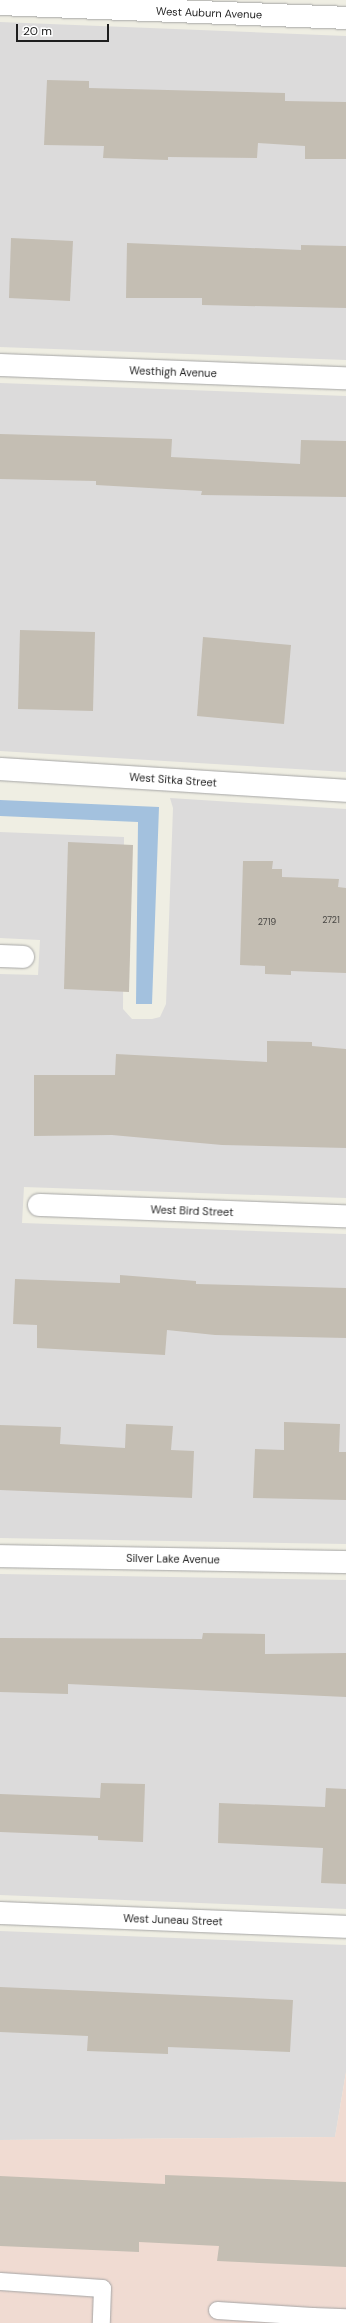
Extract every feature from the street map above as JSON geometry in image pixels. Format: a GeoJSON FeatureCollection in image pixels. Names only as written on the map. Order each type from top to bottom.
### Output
{"type":"FeatureCollection","features":[{"type":"Feature","properties":{"kind":"street","name":"West Auburn Avenue"},"geometry":{"type":"LineString","coordinates":[[0,4],[346,18]]}},
{"type":"Feature","properties":{"kind":"street","name":"Westhigh Avenue"},"geometry":{"type":"LineString","coordinates":[[0,365],[346,378]]}},
{"type":"Feature","properties":{"kind":"street","name":"West Sitka Street"},"geometry":{"type":"LineString","coordinates":[[0,769],[346,790]]}},
{"type":"Feature","properties":{"kind":"street"},"geometry":{"type":"LineString","coordinates":[[0,956],[23,957]]}},
{"type":"Feature","properties":{"kind":"street","name":"West Bird Street"},"geometry":{"type":"LineString","coordinates":[[39,1205],[346,1216]]}},
{"type":"Feature","properties":{"kind":"street","name":"Silver Lake Avenue"},"geometry":{"type":"LineString","coordinates":[[0,1556],[346,1562]]}},
{"type":"Feature","properties":{"kind":"street","name":"West Juneau Street"},"geometry":{"type":"LineString","coordinates":[[0,1913],[346,1927]]}},
{"type":"Feature","properties":{"kind":"lane"},"geometry":{"type":"LineString","coordinates":[[0,2281],[102,2288],[101,2323]]}},
{"type":"Feature","properties":{"kind":"lane"},"geometry":{"type":"LineString","coordinates":[[217,2310],[312,2319],[346,2317]]}},
{"type":"Feature","properties":{"kind":"shaded area"},"geometry":{"type":"Polygon","coordinates":[[[0,22],[346,36],[346,360],[0,347],[0,22]]]}},
{"type":"Feature","properties":{"kind":"shaded area"},"geometry":{"type":"Polygon","coordinates":[[[0,383],[346,396],[346,772],[0,751],[0,383]]]}},
{"type":"Feature","properties":{"kind":"shaded area"},"geometry":{"type":"Polygon","coordinates":[[[170,798],[346,809],[346,1198],[24,1187],[22,1223],[346,1234],[346,1544],[0,1538],[0,974],[38,975],[40,940],[0,938],[0,832],[124,837],[123,1009],[132,1019],[152,1019],[160,1017],[166,1004],[173,808],[170,798]]]}},
{"type":"Feature","properties":{"kind":"shaded area"},"geometry":{"type":"Polygon","coordinates":[[[0,1574],[346,1580],[346,1909],[0,1895],[0,1574]]]}},
{"type":"Feature","properties":{"kind":"shaded area"},"geometry":{"type":"Polygon","coordinates":[[[0,1931],[346,1945],[346,2072],[335,2137],[0,2140],[0,1931]]]}},
{"type":"Feature","properties":{"kind":"shaded area"},"geometry":{"type":"Polygon","coordinates":[[[346,2072],[346,2323],[0,2323],[0,2140],[335,2137],[346,2072]]]}},
{"type":"Feature","properties":{"kind":"water"},"geometry":{"type":"Polygon","coordinates":[[[0,800],[159,807],[152,1004],[136,1004],[138,822],[0,816],[0,800]]]}},
{"type":"Feature","properties":{"kind":"building"},"geometry":{"type":"Polygon","coordinates":[[[47,80],[89,81],[89,88],[285,93],[285,101],[346,102],[346,159],[305,159],[305,146],[258,143],[257,158],[168,157],[168,160],[103,158],[104,146],[44,145],[47,80]]]}},
{"type":"Feature","properties":{"kind":"building"},"geometry":{"type":"Polygon","coordinates":[[[11,238],[73,241],[70,301],[9,298],[11,238]]]}},
{"type":"Feature","properties":{"kind":"building"},"geometry":{"type":"Polygon","coordinates":[[[127,243],[301,250],[301,245],[346,246],[346,308],[202,305],[202,298],[126,298],[127,243]]]}},
{"type":"Feature","properties":{"kind":"building"},"geometry":{"type":"Polygon","coordinates":[[[0,434],[172,439],[171,457],[300,464],[301,440],[346,441],[346,497],[201,495],[202,491],[96,485],[96,481],[0,479],[0,434]]]}},
{"type":"Feature","properties":{"kind":"building"},"geometry":{"type":"Polygon","coordinates":[[[20,630],[95,632],[93,711],[18,709],[20,630]]]}},
{"type":"Feature","properties":{"kind":"building"},"geometry":{"type":"Polygon","coordinates":[[[203,637],[291,645],[284,724],[197,716],[203,637]]]}},
{"type":"Feature","properties":{"kind":"building"},"geometry":{"type":"Polygon","coordinates":[[[68,842],[133,845],[129,992],[64,989],[68,842]]]}},
{"type":"Feature","properties":{"kind":"building"},"geometry":{"type":"Polygon","coordinates":[[[243,861],[273,861],[272,869],[282,869],[282,877],[339,879],[338,887],[346,888],[346,973],[291,971],[291,975],[265,974],[265,966],[240,965],[243,861]]]}},
{"type":"Feature","properties":{"kind":"building"},"geometry":{"type":"Polygon","coordinates":[[[267,1041],[312,1042],[312,1046],[346,1049],[346,1148],[222,1145],[112,1135],[34,1136],[34,1075],[115,1075],[116,1054],[267,1062],[267,1041]]]}},
{"type":"Feature","properties":{"kind":"building"},"geometry":{"type":"Polygon","coordinates":[[[120,1275],[196,1281],[196,1284],[346,1288],[346,1338],[215,1335],[167,1330],[165,1355],[37,1348],[37,1325],[13,1324],[15,1279],[120,1283],[120,1275]]]}},
{"type":"Feature","properties":{"kind":"building"},"geometry":{"type":"Polygon","coordinates":[[[284,1422],[340,1424],[339,1452],[346,1452],[346,1500],[253,1498],[255,1449],[284,1450],[284,1422]]]}},
{"type":"Feature","properties":{"kind":"building"},"geometry":{"type":"Polygon","coordinates":[[[126,1424],[173,1426],[171,1450],[194,1451],[192,1498],[0,1490],[0,1425],[61,1427],[60,1444],[125,1448],[126,1424]]]}},
{"type":"Feature","properties":{"kind":"building"},"geometry":{"type":"Polygon","coordinates":[[[203,1633],[265,1634],[265,1654],[346,1653],[346,1697],[68,1684],[68,1694],[0,1692],[0,1638],[202,1639],[203,1633]]]}},
{"type":"Feature","properties":{"kind":"building"},"geometry":{"type":"Polygon","coordinates":[[[101,1783],[145,1784],[143,1842],[98,1840],[98,1836],[0,1832],[0,1794],[100,1798],[101,1783]]]}},
{"type":"Feature","properties":{"kind":"building"},"geometry":{"type":"Polygon","coordinates":[[[326,1788],[346,1789],[346,1884],[321,1883],[323,1848],[218,1843],[219,1803],[325,1807],[326,1788]]]}},
{"type":"Feature","properties":{"kind":"building"},"geometry":{"type":"Polygon","coordinates":[[[0,1987],[293,2000],[290,2052],[168,2047],[168,2054],[87,2051],[88,2036],[0,2032],[0,1987]]]}},
{"type":"Feature","properties":{"kind":"building"},"geometry":{"type":"Polygon","coordinates":[[[165,2175],[346,2182],[346,2267],[217,2261],[219,2246],[139,2242],[139,2252],[0,2246],[0,2176],[165,2184],[165,2175]]]}}]}
